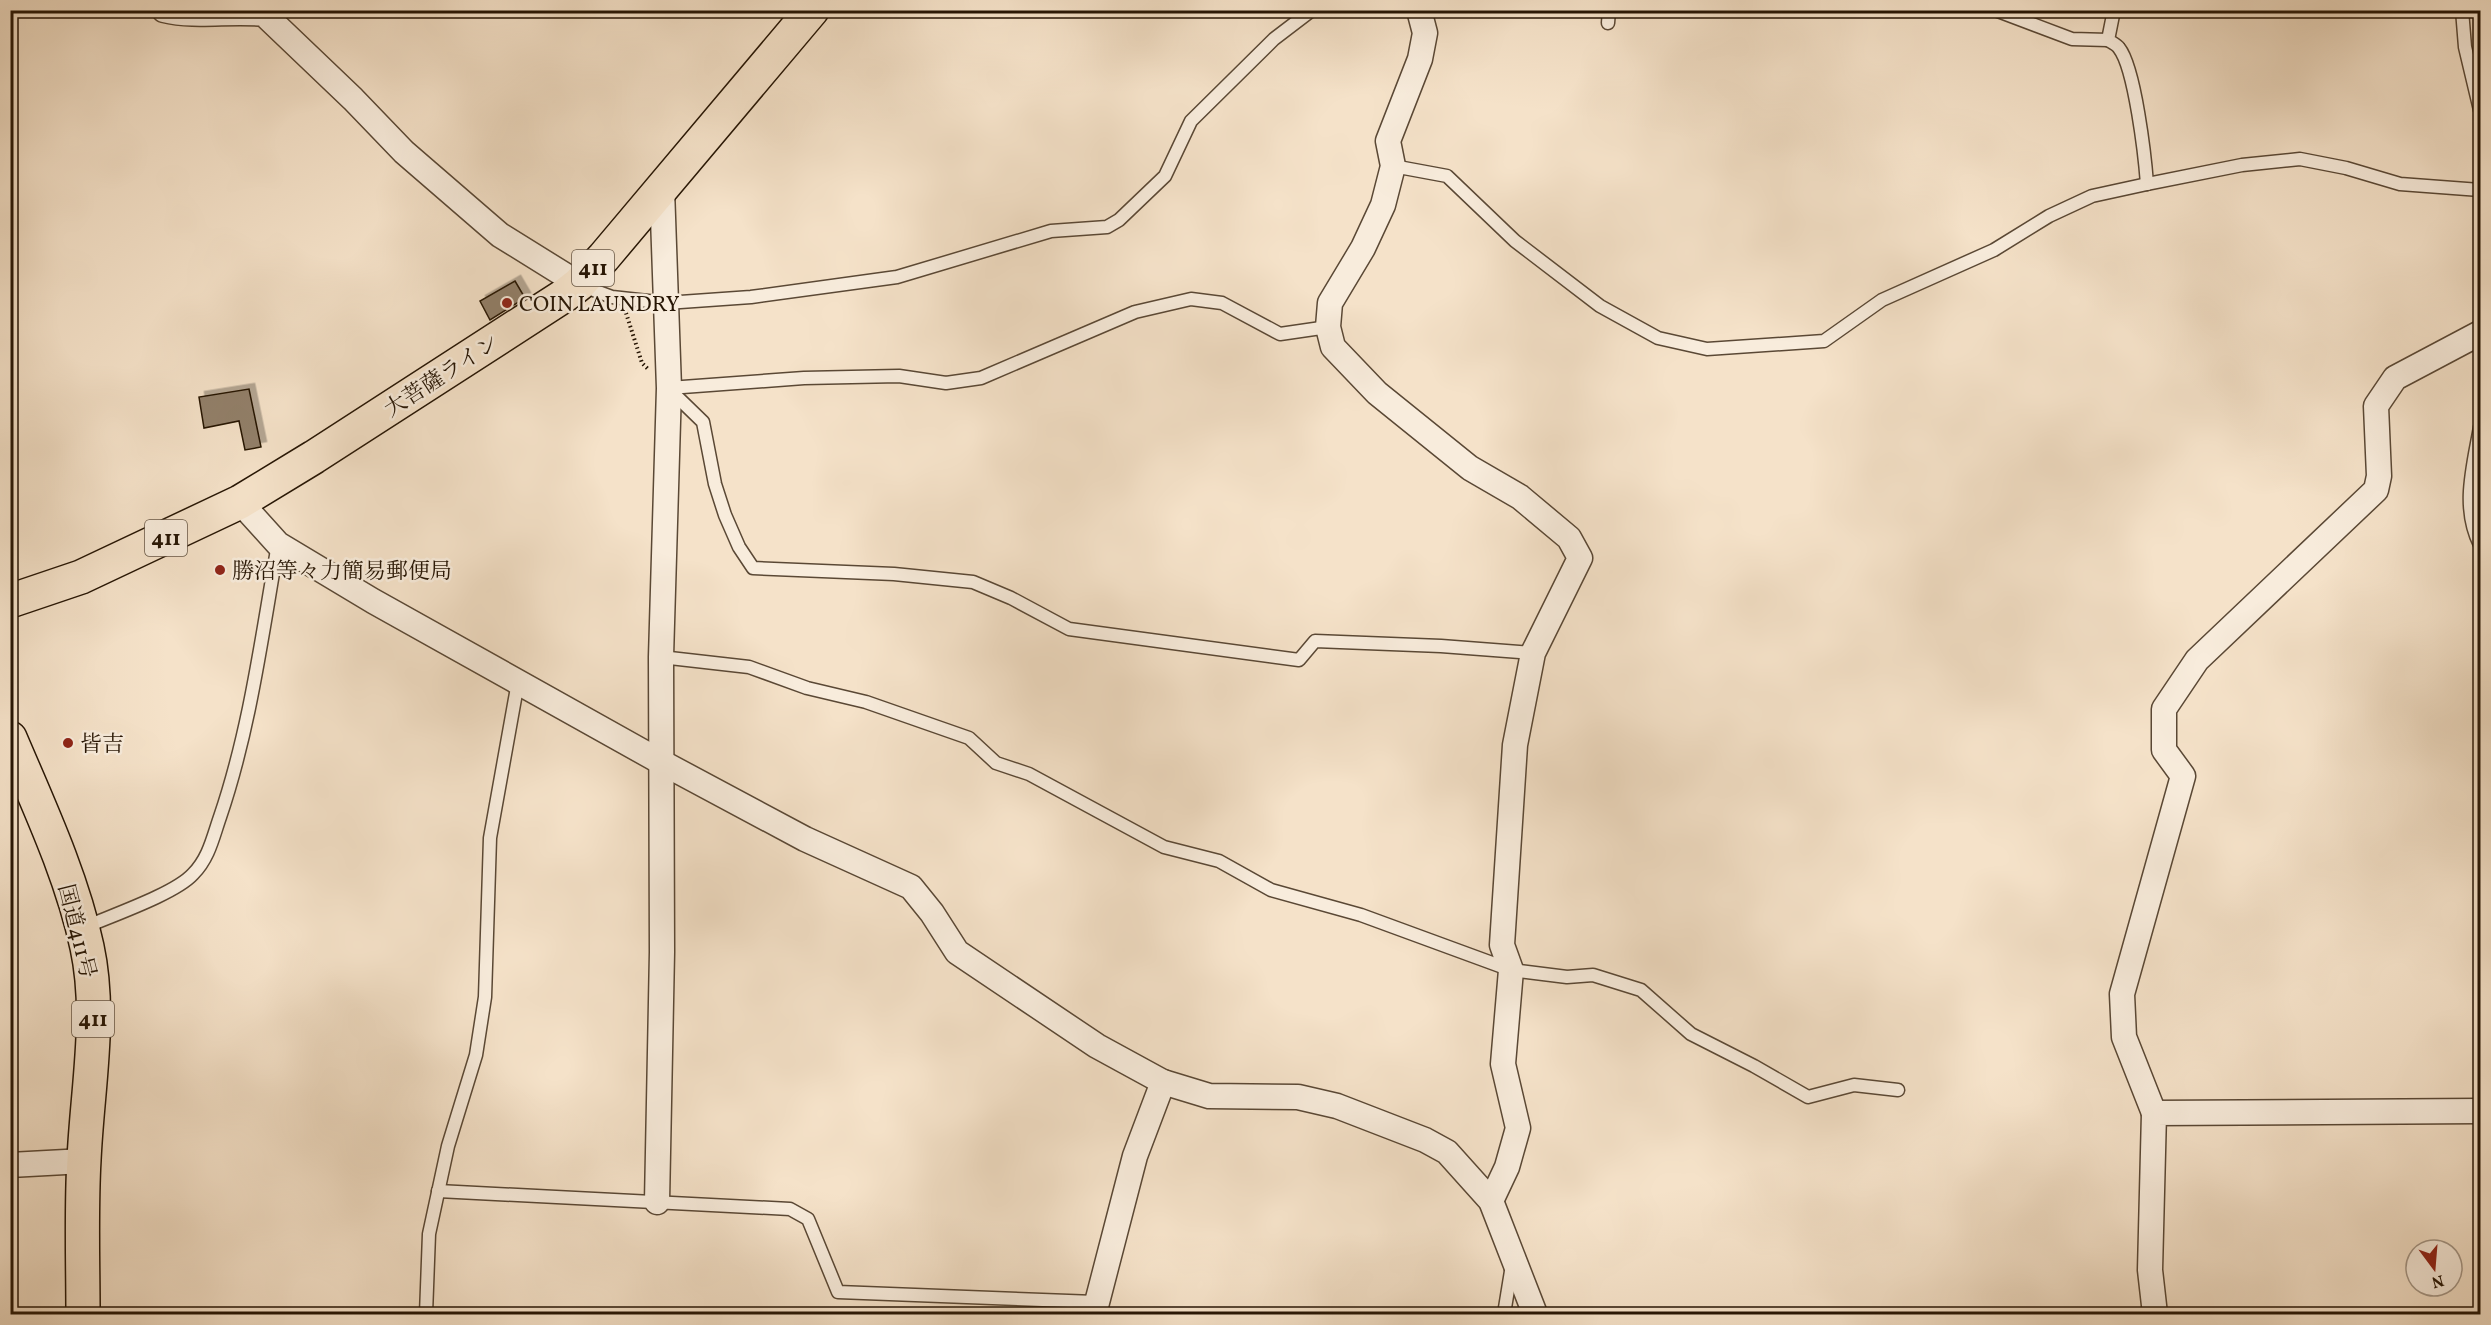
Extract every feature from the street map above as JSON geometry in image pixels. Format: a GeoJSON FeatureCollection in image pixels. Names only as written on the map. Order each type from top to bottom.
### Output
{"type":"FeatureCollection","features":[{"type":"Feature","properties":{"kind":"highway","name":"大菩薩ライン"},"geometry":{"type":"LineString","coordinates":[[10,601],[81,577],[240,502],[344,438],[579,284],[812,10]]}},
{"type":"Feature","properties":{"kind":"highway","name":"国道411号"},"geometry":{"type":"LineString","coordinates":[[10,738],[71,891],[87,947],[92,986],[93,1029],[84,1161],[83,1314]]}},
{"type":"Feature","properties":{"kind":"street"},"geometry":{"type":"LineString","coordinates":[[164,10],[181,14],[252,12],[264,14],[353,99],[404,152],[500,235],[579,284]]}},
{"type":"Feature","properties":{"kind":"street"},"geometry":{"type":"LineString","coordinates":[[1419,10],[1425,33],[1420,59],[1388,141],[1393,166],[1383,205],[1364,248],[1330,303],[1328,327],[1334,347],[1377,393],[1470,468],[1520,497],[1569,538],[1580,558],[1533,653],[1515,745],[1502,945],[1511,970],[1503,1064],[1518,1128],[1507,1167],[1491,1201]]}},
{"type":"Feature","properties":{"kind":"street"},"geometry":{"type":"LineString","coordinates":[[657,1202],[662,952],[661,657],[669,388],[662,189]]}},
{"type":"Feature","properties":{"kind":"street"},"geometry":{"type":"LineString","coordinates":[[2155,1314],[2150,1270],[2154,1113],[2124,1037],[2122,994],[2184,776],[2164,750],[2164,709],[2198,660],[2376,490],[2379,476],[2376,406],[2395,378],[2481,333]]}},
{"type":"Feature","properties":{"kind":"street"},"geometry":{"type":"LineString","coordinates":[[240,502],[278,544],[373,601],[661,762],[805,839],[911,887],[932,913],[957,952],[1097,1046],[1163,1082],[1209,1096],[1298,1097],[1337,1106],[1425,1140],[1447,1152],[1491,1201],[1535,1314]]}},
{"type":"Feature","properties":{"kind":"street"},"geometry":{"type":"LineString","coordinates":[[1095,1308],[1135,1156],[1163,1082]]}},
{"type":"Feature","properties":{"kind":"street"},"geometry":{"type":"LineString","coordinates":[[2154,1113],[2481,1111]]}},
{"type":"Feature","properties":{"kind":"street"},"geometry":{"type":"LineString","coordinates":[[10,1165],[84,1161]]}},
{"type":"Feature","properties":{"kind":"lane"},"geometry":{"type":"LineString","coordinates":[[579,284],[612,297],[666,303],[751,297],[897,277],[1051,231],[1107,227],[1119,220],[1165,176],[1191,121],[1274,39],[1312,10]]}},
{"type":"Feature","properties":{"kind":"lane"},"geometry":{"type":"LineString","coordinates":[[1995,10],[2072,39],[2108,40],[2119,48],[2128,68],[2144,145],[2147,184]]}},
{"type":"Feature","properties":{"kind":"lane"},"geometry":{"type":"LineString","coordinates":[[2108,40],[2114,10]]}},
{"type":"Feature","properties":{"kind":"lane"},"geometry":{"type":"LineString","coordinates":[[2462,10],[2465,47],[2481,110]]}},
{"type":"Feature","properties":{"kind":"lane"},"geometry":{"type":"LineString","coordinates":[[1393,166],[1447,176],[1515,241],[1600,306],[1658,338],[1707,349],[1824,341],[1882,300],[1994,250],[2049,216],[2092,196],[2147,184],[2242,165],[2300,159],[2346,168],[2400,184],[2481,190]]}},
{"type":"Feature","properties":{"kind":"lane"},"geometry":{"type":"LineString","coordinates":[[669,388],[804,378],[899,376],[946,383],[981,378],[1135,312],[1191,298],[1222,303],[1280,334],[1328,327]]}},
{"type":"Feature","properties":{"kind":"lane"},"geometry":{"type":"LineString","coordinates":[[669,388],[703,422],[711,465],[725,515],[739,547],[753,568],[894,574],[973,582],[1011,598],[1069,629],[1299,660],[1315,641],[1441,646],[1533,653]]}},
{"type":"Feature","properties":{"kind":"lane"},"geometry":{"type":"LineString","coordinates":[[2481,426],[2469,488],[2472,529],[2481,545]]}},
{"type":"Feature","properties":{"kind":"lane"},"geometry":{"type":"LineString","coordinates":[[82,929],[172,889],[192,876],[207,857],[235,769],[252,691],[278,544]]}},
{"type":"Feature","properties":{"kind":"lane"},"geometry":{"type":"LineString","coordinates":[[661,657],[749,667],[807,688],[866,702],[969,738],[996,763],[1029,774],[1164,847],[1219,861],[1271,890],[1361,915],[1511,970],[1567,977],[1593,975],[1641,990],[1691,1034],[1808,1097],[1854,1085],[1898,1090]]}},
{"type":"Feature","properties":{"kind":"lane"},"geometry":{"type":"LineString","coordinates":[[426,1314],[429,1234],[448,1146],[476,1055],[485,997],[490,838],[518,682]]}},
{"type":"Feature","properties":{"kind":"lane"},"geometry":{"type":"LineString","coordinates":[[438,1191],[790,1209],[808,1219],[838,1292],[1095,1308]]}},
{"type":"Feature","properties":{"kind":"lane"},"geometry":{"type":"LineString","coordinates":[[1504,1314],[1513,1258]]}},
{"type":"Feature","properties":{"kind":"path"},"geometry":{"type":"LineString","coordinates":[[622,298],[642,363],[669,388]]}},
{"type":"Feature","properties":{"kind":"building"},"geometry":{"type":"Polygon","coordinates":[[[515,281],[525,298],[490,320],[480,301],[515,281]]]}},
{"type":"Feature","properties":{"kind":"building"},"geometry":{"type":"Polygon","coordinates":[[[249,389],[261,447],[245,450],[239,421],[204,428],[199,397],[249,389]]]}},
{"type":"Feature","properties":{"kind":"place","name":"COIN LAUNDRY"},"geometry":{"type":"Point","coordinates":[507,303]}},
{"type":"Feature","properties":{"kind":"place","name":"勝沼等々力簡易郵便局"},"geometry":{"type":"Point","coordinates":[220,570]}},
{"type":"Feature","properties":{"kind":"place","name":"皆吉"},"geometry":{"type":"Point","coordinates":[68,743]}}]}
